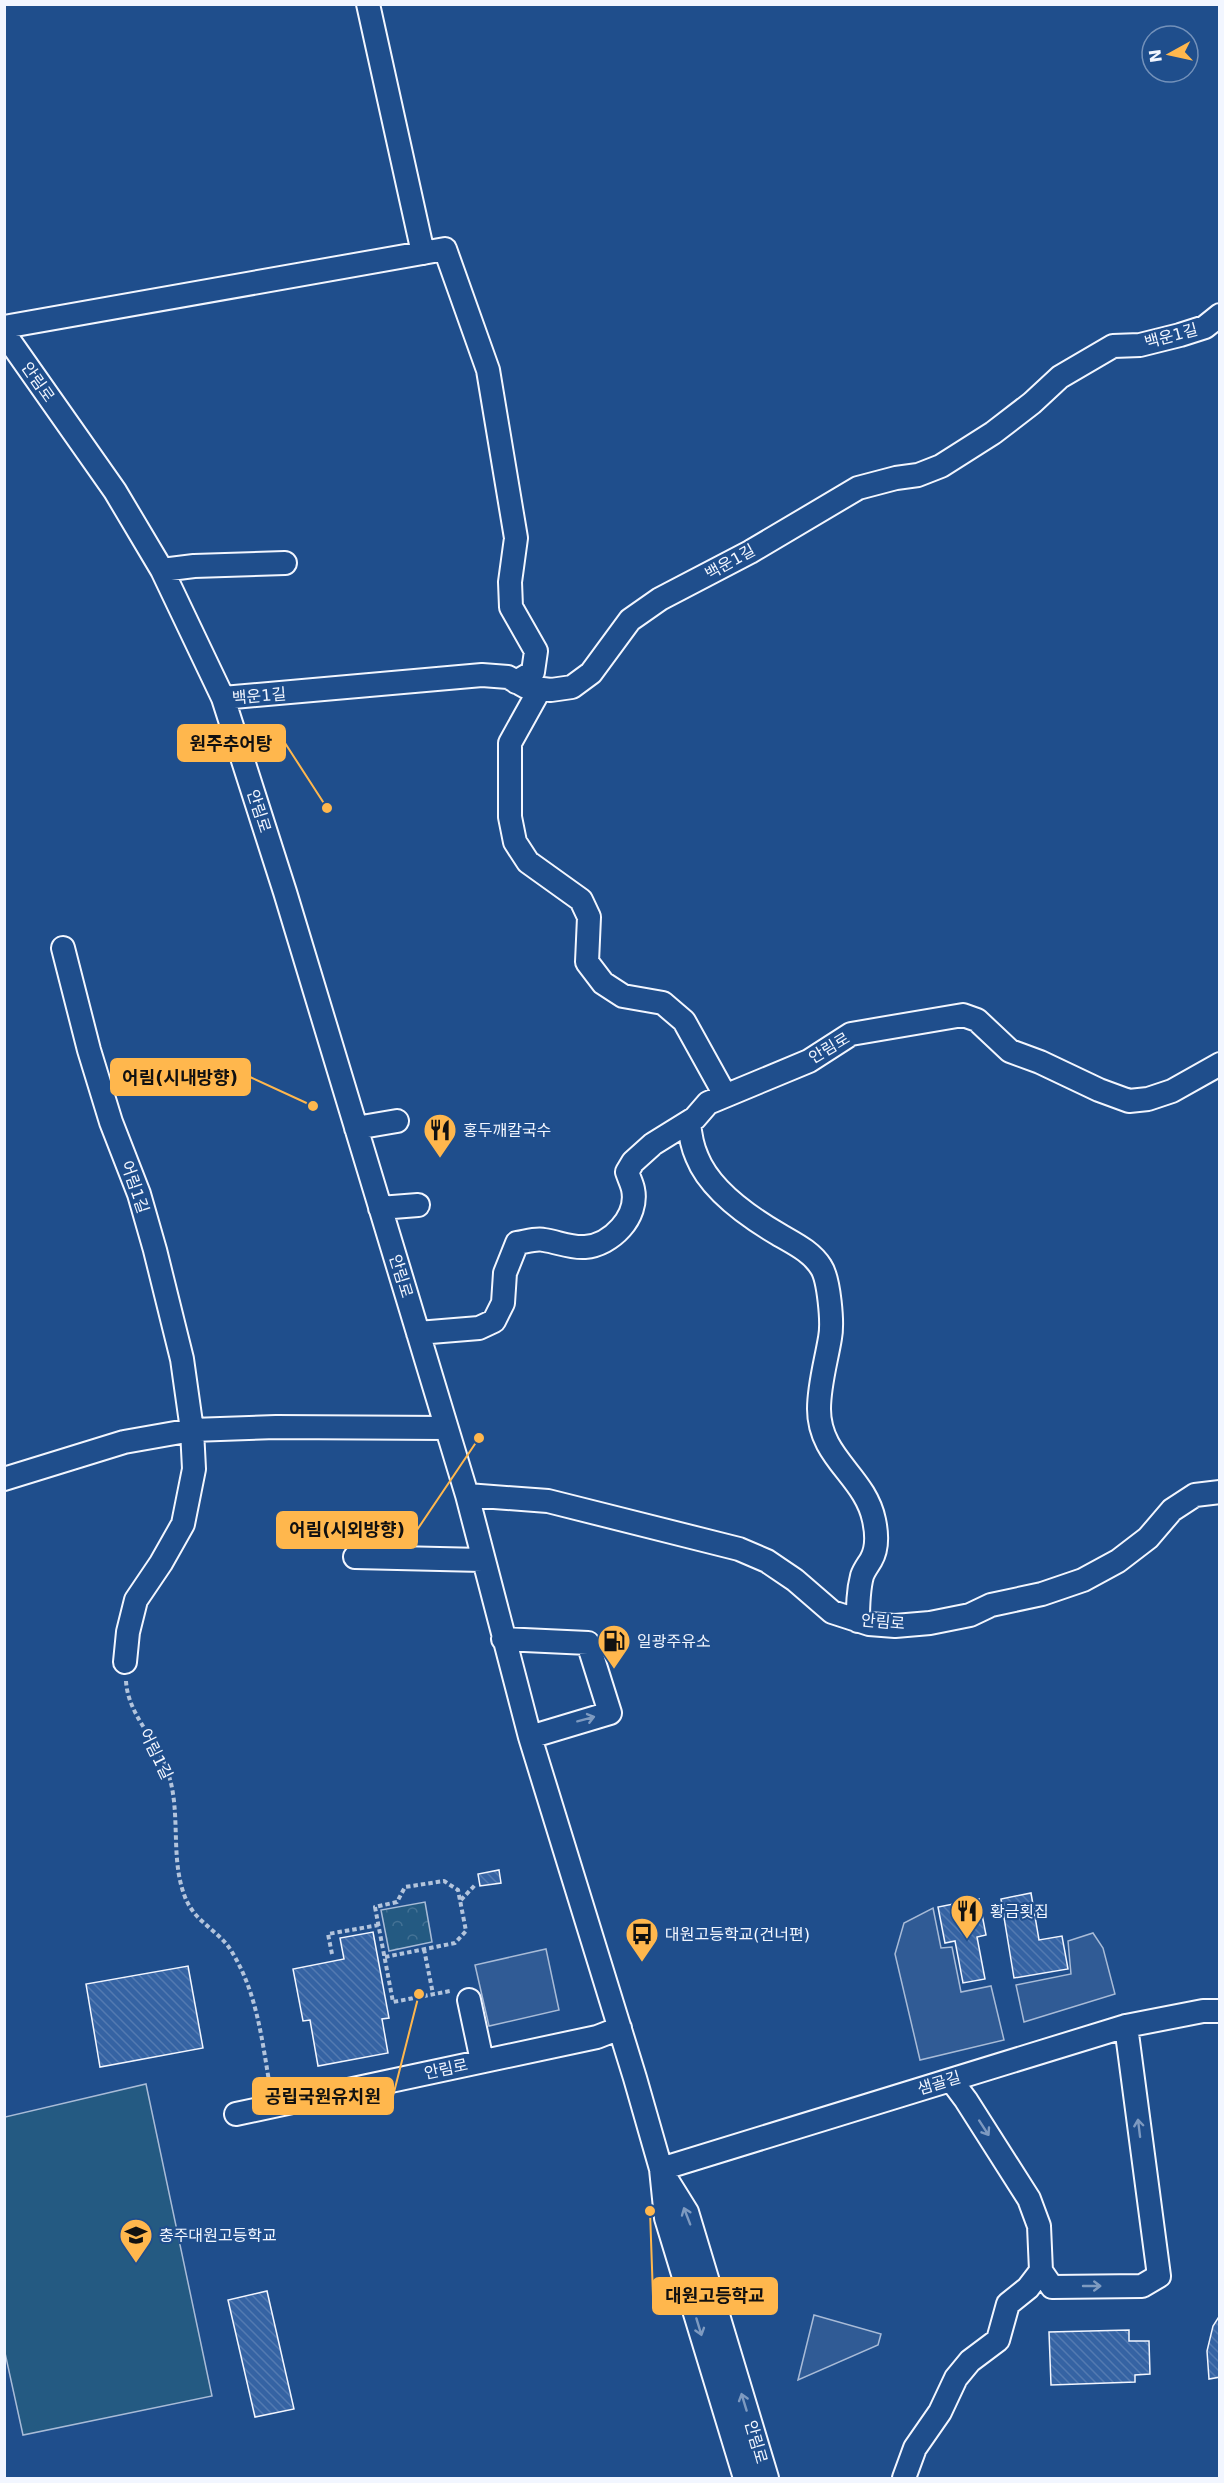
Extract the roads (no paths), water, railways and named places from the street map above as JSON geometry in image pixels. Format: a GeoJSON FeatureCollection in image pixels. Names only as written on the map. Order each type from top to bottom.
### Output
{"type":"FeatureCollection","features":[{"type":"Feature","properties":{"kind":"street"},"geometry":{"type":"LineString","coordinates":[[368,4],[434,251],[488,370],[516,538],[510,582],[511,607],[536,651],[532,672],[516,682]]}},
{"type":"Feature","properties":{"kind":"street"},"geometry":{"type":"LineString","coordinates":[[4,327],[434,251]]}},
{"type":"Feature","properties":{"kind":"street","name":"백운1길"},"geometry":{"type":"LineString","coordinates":[[223,699],[482,675],[508,677],[526,687],[540,689],[572,687],[591,674],[630,620],[660,599],[750,552],[858,488],[918,475],[941,466],[993,433],[1032,403],[1060,377],[1113,346],[1140,345],[1180,336],[1205,327],[1220,315]]}},
{"type":"Feature","properties":{"kind":"street","name":"안림로"},"geometry":{"type":"LineString","coordinates":[[4,333],[115,491],[162,570],[223,699],[285,892],[467,1495],[482,1560],[530,1737],[661,2169],[666,2218],[745,2478]]}},
{"type":"Feature","properties":{"kind":"street"},"geometry":{"type":"LineString","coordinates":[[162,570],[194,566],[285,563]]}},
{"type":"Feature","properties":{"kind":"street"},"geometry":{"type":"LineString","coordinates":[[540,689],[510,742],[510,818],[514,842],[528,862],[581,900],[589,917],[587,962],[603,983],[623,996],[663,1003],[684,1021],[725,1095]]}},
{"type":"Feature","properties":{"kind":"street","name":"어림1길"},"geometry":{"type":"LineString","coordinates":[[63,948],[89,1050],[111,1122],[139,1194],[155,1250],[182,1359],[192,1430],[194,1469],[183,1524],[161,1563],[136,1600],[128,1632],[125,1662]]}},
{"type":"Feature","properties":{"kind":"street","name":"안림로"},"geometry":{"type":"LineString","coordinates":[[418,1333],[479,1328],[494,1320],[503,1303],[505,1273],[517,1243],[542,1239],[567,1246],[587,1247],[608,1239],[622,1228],[631,1210],[634,1191],[627,1172],[633,1162],[653,1144],[695,1118],[708,1103],[809,1061],[851,1034],[963,1015],[977,1020],[1010,1051],[1129,1101],[1148,1099],[1172,1091],[1220,1064]]}},
{"type":"Feature","properties":{"kind":"street"},"geometry":{"type":"LineString","coordinates":[[356,1128],[397,1120]]}},
{"type":"Feature","properties":{"kind":"street"},"geometry":{"type":"LineString","coordinates":[[689,1122],[697,1159],[727,1197],[745,1214],[808,1252],[822,1268],[828,1288],[831,1336],[820,1390],[819,1412],[822,1436],[831,1453],[866,1497],[874,1519],[877,1538],[872,1558],[862,1573],[858,1596],[858,1621]]}},
{"type":"Feature","properties":{"kind":"street"},"geometry":{"type":"LineString","coordinates":[[380,1208],[418,1205]]}},
{"type":"Feature","properties":{"kind":"street"},"geometry":{"type":"LineString","coordinates":[[4,1479],[124,1442],[192,1430],[276,1427],[447,1428]]}},
{"type":"Feature","properties":{"kind":"street","name":"안림로"},"geometry":{"type":"LineString","coordinates":[[467,1495],[548,1501],[739,1549],[767,1561],[795,1580],[832,1612],[869,1624],[895,1626],[930,1623],[970,1615],[992,1605],[1042,1594],[1083,1580],[1118,1561],[1148,1538],[1172,1510],[1195,1495],[1220,1492]]}},
{"type":"Feature","properties":{"kind":"street"},"geometry":{"type":"LineString","coordinates":[[355,1557],[482,1560]]}},
{"type":"Feature","properties":{"kind":"street"},"geometry":{"type":"LineString","coordinates":[[503,1639],[588,1643],[610,1713],[530,1737]]}},
{"type":"Feature","properties":{"kind":"street"},"geometry":{"type":"LineString","coordinates":[[469,2000],[482,2061]]}},
{"type":"Feature","properties":{"kind":"street","name":"샘골길"},"geometry":{"type":"LineString","coordinates":[[661,2169],[1126,2026],[1203,2011],[1220,2011]]}},
{"type":"Feature","properties":{"kind":"street"},"geometry":{"type":"LineString","coordinates":[[951,2080],[1029,2199],[1039,2226],[1041,2271],[1052,2287],[1143,2286],[1159,2276],[1126,2026]]}},
{"type":"Feature","properties":{"kind":"street","name":"안림로"},"geometry":{"type":"LineString","coordinates":[[236,2114],[597,2037],[620,2028]]}},
{"type":"Feature","properties":{"kind":"street","name":"안림로"},"geometry":{"type":"LineString","coordinates":[[661,2169],[687,2212],[767,2478]]}},
{"type":"Feature","properties":{"kind":"street"},"geometry":{"type":"LineString","coordinates":[[904,2478],[915,2448],[940,2412],[956,2378],[970,2361],[998,2340],[1008,2304],[1028,2288],[1041,2271]]}},
{"type":"Feature","properties":{"kind":"place","name":"원주추어탕"},"geometry":{"type":"Point","coordinates":[327,808]}},
{"type":"Feature","properties":{"kind":"place","name":"어림(시내방향)"},"geometry":{"type":"Point","coordinates":[313,1106]}},
{"type":"Feature","properties":{"kind":"place","name":"홍두깨칼국수"},"geometry":{"type":"Point","coordinates":[440,1159]}},
{"type":"Feature","properties":{"kind":"place","name":"어림(시외방향)"},"geometry":{"type":"Point","coordinates":[479,1438]}},
{"type":"Feature","properties":{"kind":"place","name":"일광주유소"},"geometry":{"type":"Point","coordinates":[614,1670]}},
{"type":"Feature","properties":{"kind":"place","name":"황금횟집"},"geometry":{"type":"Point","coordinates":[967,1940]}},
{"type":"Feature","properties":{"kind":"place","name":"대원고등학교(건너편)"},"geometry":{"type":"Point","coordinates":[642,1963]}},
{"type":"Feature","properties":{"kind":"place","name":"공립국원유치원"},"geometry":{"type":"Point","coordinates":[419,1994]}},
{"type":"Feature","properties":{"kind":"place","name":"대원고등학교"},"geometry":{"type":"Point","coordinates":[650,2211]}},
{"type":"Feature","properties":{"kind":"place","name":"충주대원고등학교"},"geometry":{"type":"Point","coordinates":[136,2264]}}]}
